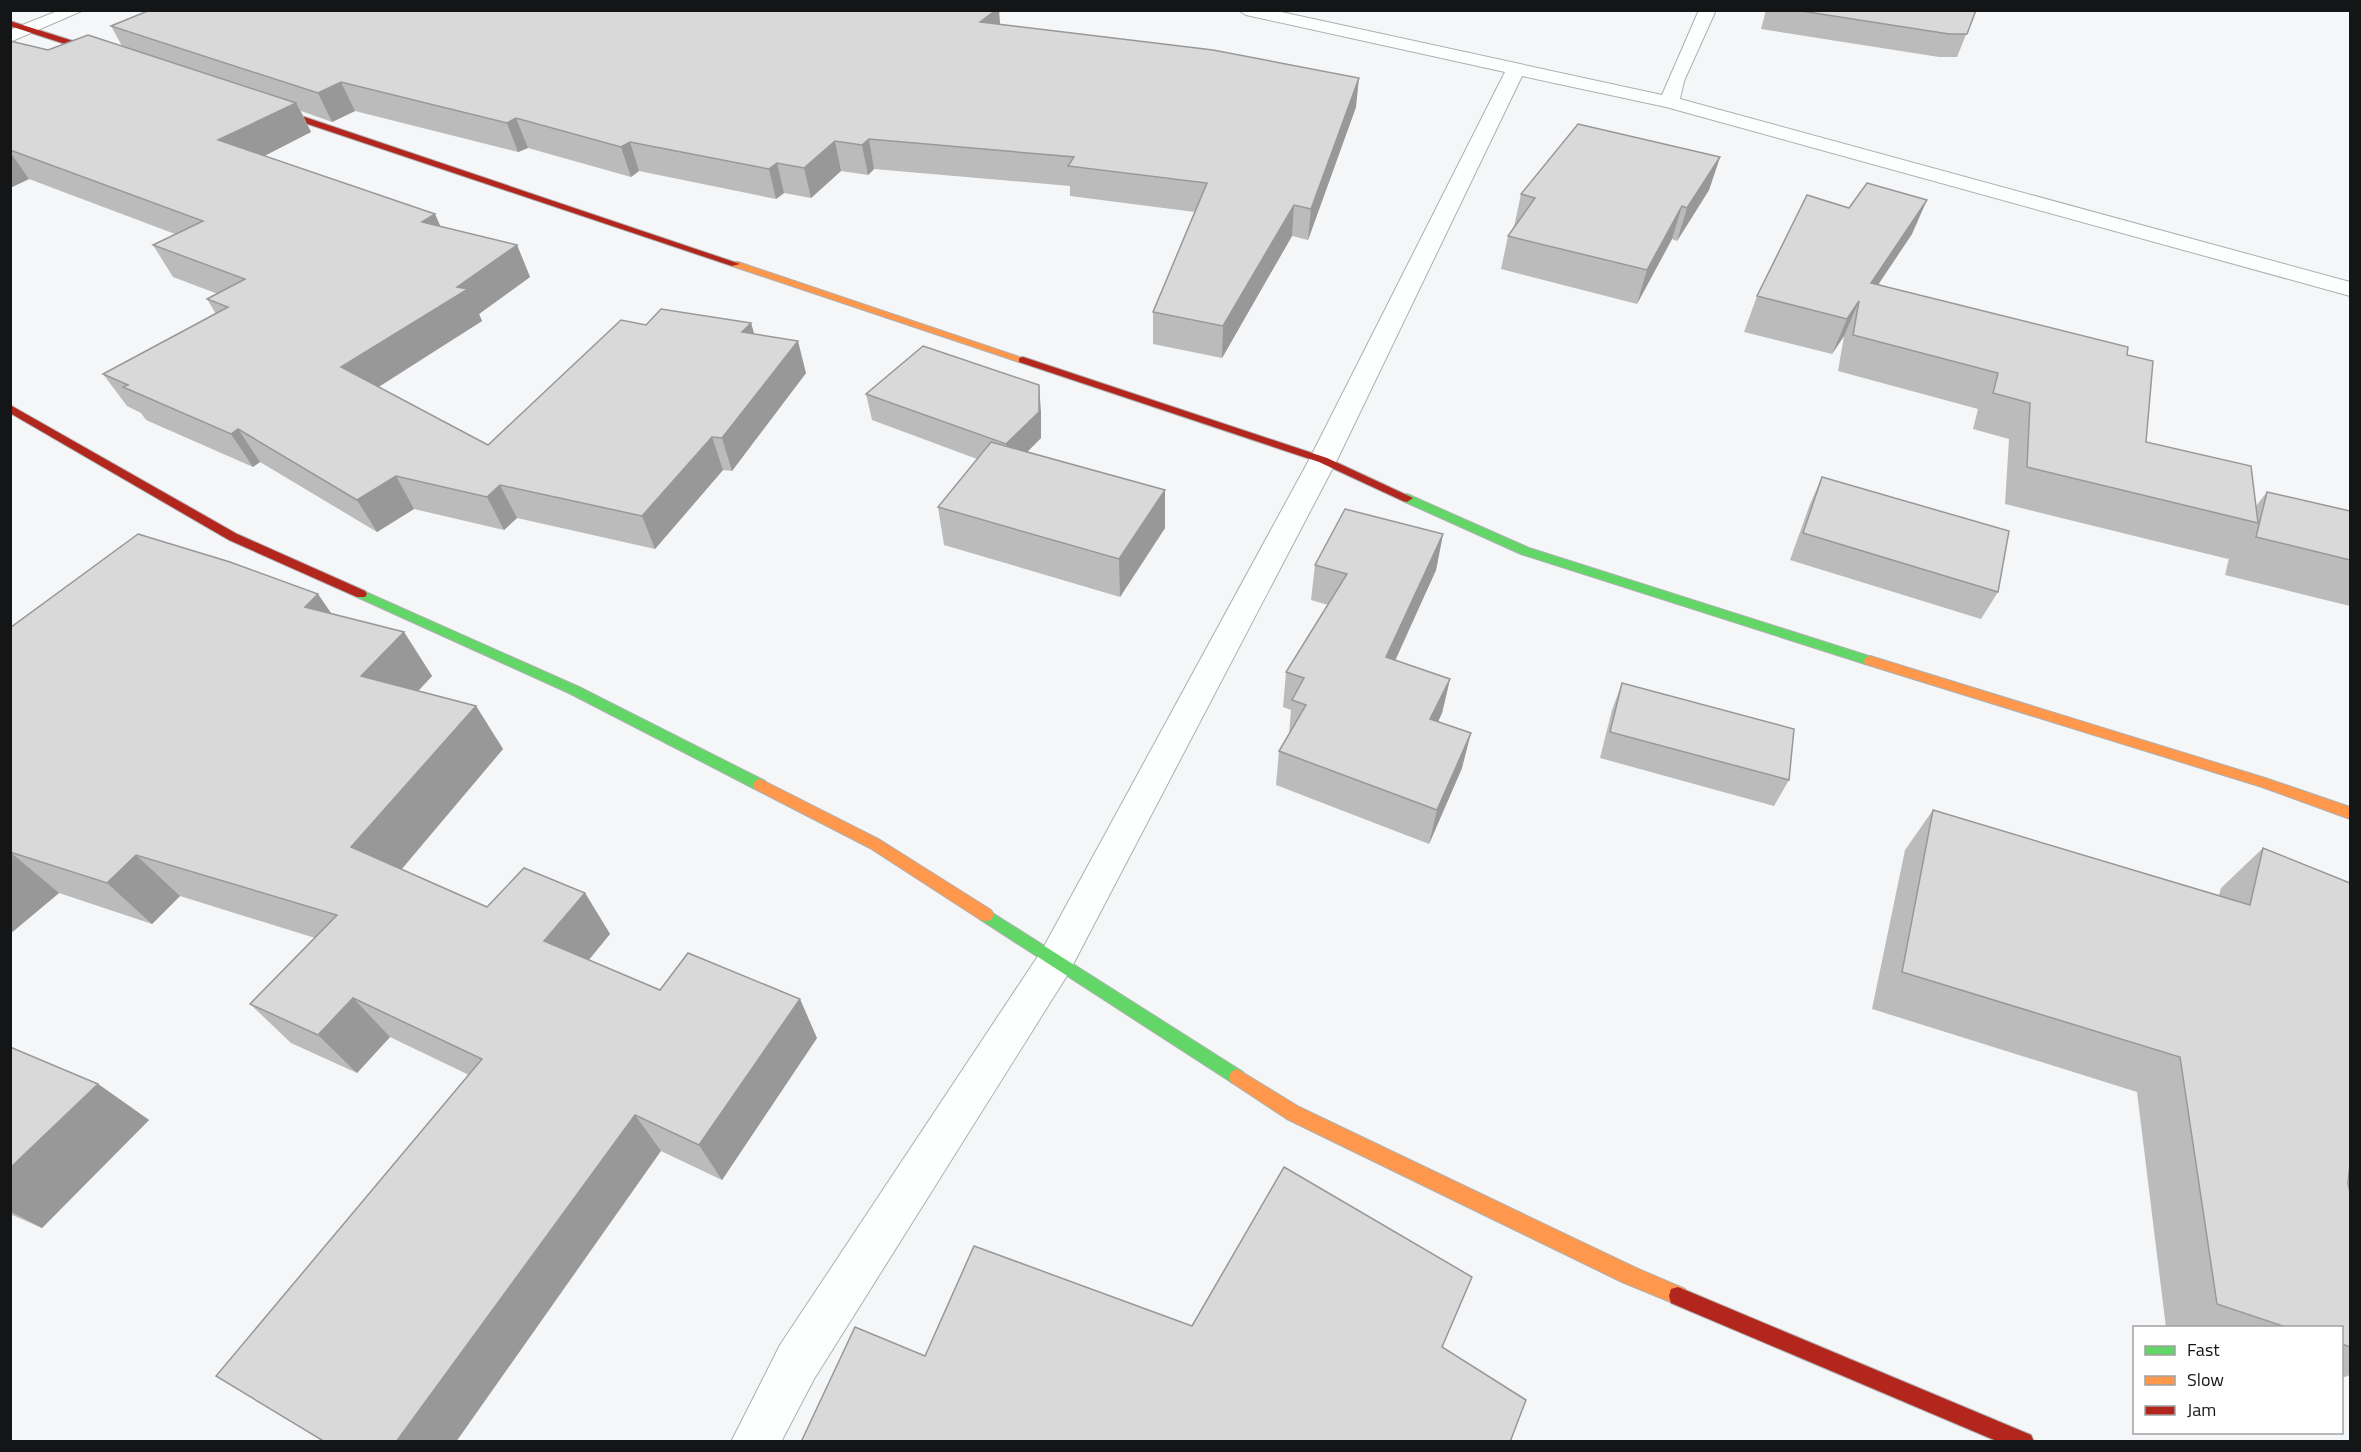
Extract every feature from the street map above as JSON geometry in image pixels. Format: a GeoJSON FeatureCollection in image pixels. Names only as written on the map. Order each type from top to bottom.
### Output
{"type":"FeatureCollection","features":[{"type":"Feature","properties":{"kind":"street"},"geometry":{"type":"LineString","coordinates":[[10,37],[76,10]]}},
{"type":"Feature","properties":{"kind":"street"},"geometry":{"type":"LineString","coordinates":[[1246,10],[1669,102],[2350,289]]}},
{"type":"Feature","properties":{"kind":"street"},"geometry":{"type":"LineString","coordinates":[[1669,102],[1675,81],[1708,10]]}},
{"type":"Feature","properties":{"kind":"street"},"geometry":{"type":"LineString","coordinates":[[10,22],[129,62]]}},
{"type":"Feature","properties":{"kind":"street"},"geometry":{"type":"LineString","coordinates":[[755,1442],[798,1362],[1055,962],[1323,459],[1516,69]]}},
{"type":"Feature","properties":{"kind":"street"},"geometry":{"type":"LineString","coordinates":[[252,103],[1323,459],[1525,550],[1685,604],[2254,780],[2350,813]]}},
{"type":"Feature","properties":{"kind":"street"},"geometry":{"type":"LineString","coordinates":[[10,408],[233,537],[574,690],[875,844],[1055,962],[1293,1113],[1629,1275],[2024,1442]]}},
{"type":"Feature","properties":{"kind":"building"},"geometry":{"type":"Polygon","coordinates":[[[150,10],[996,10],[980,22],[1213,50],[1359,78],[1311,209],[1294,205],[1223,326],[1153,312],[1207,183],[1068,166],[1074,157],[869,139],[862,145],[835,141],[804,168],[777,163],[769,169],[630,142],[621,147],[516,118],[507,123],[341,82],[318,93],[111,26],[150,10]]]}},
{"type":"Feature","properties":{"kind":"building"},"geometry":{"type":"Polygon","coordinates":[[[1795,10],[1976,10],[1967,34],[1949,34],[1795,10]]]}},
{"type":"Feature","properties":{"kind":"building"},"geometry":{"type":"Polygon","coordinates":[[[88,35],[296,103],[218,140],[435,214],[422,222],[517,245],[457,287],[468,289],[341,367],[488,445],[621,320],[646,325],[661,309],[751,323],[742,332],[798,341],[722,438],[712,437],[642,516],[500,485],[487,497],[396,476],[357,500],[238,429],[231,434],[123,387],[128,385],[103,374],[228,307],[207,299],[245,279],[153,245],[203,221],[10,150],[10,41],[48,50],[88,35]]]}},
{"type":"Feature","properties":{"kind":"building"},"geometry":{"type":"Polygon","coordinates":[[[1578,124],[1720,157],[1687,208],[1682,206],[1647,270],[1508,236],[1535,198],[1521,194],[1578,124]]]}},
{"type":"Feature","properties":{"kind":"building"},"geometry":{"type":"Polygon","coordinates":[[[1867,183],[1927,200],[1871,283],[2128,347],[2127,355],[2153,361],[2146,442],[2251,466],[2258,523],[2027,467],[2030,403],[1993,393],[1998,373],[1853,335],[1859,301],[1847,319],[1757,296],[1807,195],[1849,208],[1867,183]]]}},
{"type":"Feature","properties":{"kind":"building"},"geometry":{"type":"Polygon","coordinates":[[[923,346],[1039,385],[1039,412],[1006,444],[866,394],[923,346]]]}},
{"type":"Feature","properties":{"kind":"building"},"geometry":{"type":"Polygon","coordinates":[[[991,442],[1165,490],[1119,559],[938,507],[991,442]]]}},
{"type":"Feature","properties":{"kind":"building"},"geometry":{"type":"Polygon","coordinates":[[[1822,477],[2009,531],[1998,592],[1803,533],[1822,477]]]}},
{"type":"Feature","properties":{"kind":"building"},"geometry":{"type":"Polygon","coordinates":[[[2267,492],[2350,511],[2350,560],[2256,537],[2267,492]]]}},
{"type":"Feature","properties":{"kind":"building"},"geometry":{"type":"Polygon","coordinates":[[[1345,509],[1443,534],[1386,657],[1450,679],[1430,719],[1471,733],[1437,810],[1279,751],[1306,705],[1292,700],[1304,678],[1286,672],[1347,574],[1315,565],[1345,509]]]}},
{"type":"Feature","properties":{"kind":"building"},"geometry":{"type":"Polygon","coordinates":[[[138,534],[230,562],[318,594],[305,607],[404,632],[361,676],[476,706],[351,847],[487,907],[524,868],[585,893],[544,941],[660,990],[688,953],[800,999],[699,1145],[635,1115],[396,1442],[325,1442],[216,1376],[482,1059],[353,998],[318,1035],[250,1004],[337,915],[136,855],[107,883],[10,852],[10,628],[138,534]]]}},
{"type":"Feature","properties":{"kind":"building"},"geometry":{"type":"Polygon","coordinates":[[[1622,683],[1794,729],[1789,780],[1610,732],[1622,683]]]}},
{"type":"Feature","properties":{"kind":"building"},"geometry":{"type":"Polygon","coordinates":[[[1933,810],[2250,905],[2263,848],[2350,883],[2350,1163],[2348,1183],[2350,1193],[2350,1347],[2343,1344],[2343,1326],[2283,1326],[2217,1304],[2180,1057],[1902,972],[1933,810]]]}},
{"type":"Feature","properties":{"kind":"building"},"geometry":{"type":"Polygon","coordinates":[[[10,1047],[98,1084],[10,1168],[10,1047]]]}},
{"type":"Feature","properties":{"kind":"building"},"geometry":{"type":"Polygon","coordinates":[[[1284,1167],[1472,1277],[1442,1347],[1526,1400],[1510,1442],[801,1442],[855,1327],[925,1356],[974,1246],[1192,1326],[1284,1167]]]}},
{"type":"Feature","properties":{"kind":"traffic: fast"},"geometry":{"type":"LineString","coordinates":[[1407,498],[1525,551],[1870,661]]}},
{"type":"Feature","properties":{"kind":"traffic: fast"},"geometry":{"type":"LineString","coordinates":[[361,594],[574,690],[760,785]]}},
{"type":"Feature","properties":{"kind":"traffic: fast"},"geometry":{"type":"LineString","coordinates":[[986,915],[1237,1077]]}},
{"type":"Feature","properties":{"kind":"traffic: slow"},"geometry":{"type":"LineString","coordinates":[[735,264],[1023,360]]}},
{"type":"Feature","properties":{"kind":"traffic: slow"},"geometry":{"type":"LineString","coordinates":[[1870,661],[2265,783],[2350,813]]}},
{"type":"Feature","properties":{"kind":"traffic: slow"},"geometry":{"type":"LineString","coordinates":[[760,785],[875,844],[986,915]]}},
{"type":"Feature","properties":{"kind":"traffic: slow"},"geometry":{"type":"LineString","coordinates":[[1237,1077],[1293,1113],[1629,1275],[1678,1296]]}},
{"type":"Feature","properties":{"kind":"traffic: jam"},"geometry":{"type":"LineString","coordinates":[[10,23],[111,56]]}},
{"type":"Feature","properties":{"kind":"traffic: jam"},"geometry":{"type":"LineString","coordinates":[[263,106],[735,264]]}},
{"type":"Feature","properties":{"kind":"traffic: jam"},"geometry":{"type":"LineString","coordinates":[[1023,360],[1323,460],[1407,498]]}},
{"type":"Feature","properties":{"kind":"traffic: jam"},"geometry":{"type":"LineString","coordinates":[[10,408],[233,537],[361,594]]}},
{"type":"Feature","properties":{"kind":"traffic: jam"},"geometry":{"type":"LineString","coordinates":[[1678,1296],[2024,1442]]}}]}
